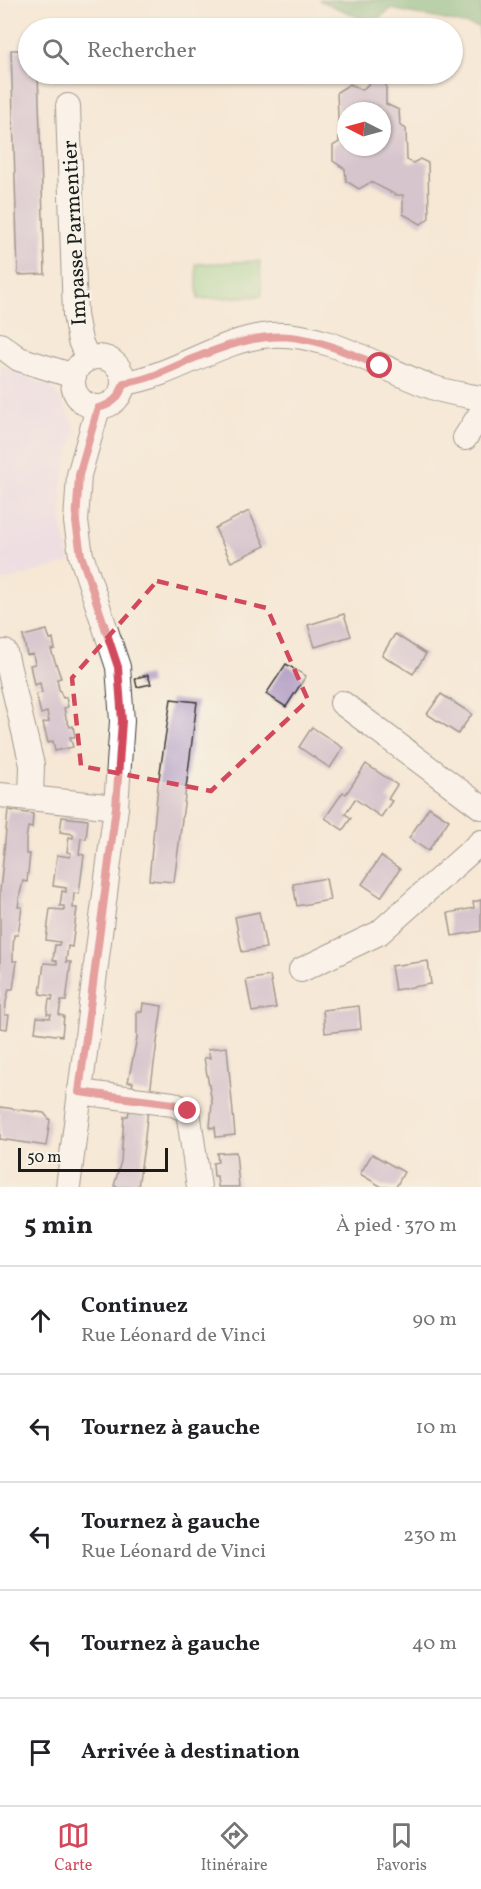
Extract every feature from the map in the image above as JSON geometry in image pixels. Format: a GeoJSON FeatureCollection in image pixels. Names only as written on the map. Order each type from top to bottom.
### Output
{"type":"FeatureCollection","features":[{"type":"Feature","properties":{"kind":"street","name":"Impasse Parmentier"},"geometry":{"type":"LineString","coordinates":[[68,106],[75,315],[80,341],[81,368]]}},
{"type":"Feature","properties":{"kind":"street"},"geometry":{"type":"LineString","coordinates":[[124,383],[143,381],[238,341],[270,335],[313,339],[433,388],[481,398]]}},
{"type":"Feature","properties":{"kind":"street"},"geometry":{"type":"LineString","coordinates":[[0,345],[20,359],[81,368],[101,357],[112,361],[121,371],[124,383],[120,396],[110,405],[98,408],[84,403],[75,391],[81,368]]}},
{"type":"Feature","properties":{"kind":"street"},"geometry":{"type":"LineString","coordinates":[[68,1187],[116,807],[122,721],[118,667],[81,555],[76,522],[79,475],[98,408]]}},
{"type":"Feature","properties":{"kind":"street"},"geometry":{"type":"LineString","coordinates":[[465,438],[481,413]]}},
{"type":"Feature","properties":{"kind":"street"},"geometry":{"type":"LineString","coordinates":[[6,652],[32,765],[31,798]]}},
{"type":"Feature","properties":{"kind":"street"},"geometry":{"type":"LineString","coordinates":[[342,703],[481,807]]}},
{"type":"Feature","properties":{"kind":"street"},"geometry":{"type":"LineString","coordinates":[[0,795],[116,807]]}},
{"type":"Feature","properties":{"kind":"street"},"geometry":{"type":"LineString","coordinates":[[301,970],[379,933],[481,842]]}},
{"type":"Feature","properties":{"kind":"street"},"geometry":{"type":"LineString","coordinates":[[79,1092],[174,1104],[188,1111],[199,1187]]}},
{"type":"Feature","properties":{"kind":"highlighted area"},"geometry":{"type":"Polygon","coordinates":[[[157,581],[267,608],[308,700],[211,791],[81,766],[72,678],[157,581]]]}},
{"type":"Feature","properties":{"kind":"shaded area"},"geometry":{"type":"Polygon","coordinates":[[[0,364],[54,389],[78,431],[70,450],[61,491],[62,527],[70,562],[0,582],[0,364]]]}},
{"type":"Feature","properties":{"kind":"green space"},"geometry":{"type":"Polygon","coordinates":[[[319,0],[481,0],[481,62],[479,27],[463,24],[463,18],[435,18],[391,9],[379,18],[360,18],[319,0]]]}},
{"type":"Feature","properties":{"kind":"green space"},"geometry":{"type":"Polygon","coordinates":[[[260,261],[262,296],[198,299],[196,264],[260,261]]]}},
{"type":"Feature","properties":{"kind":"building"},"geometry":{"type":"Polygon","coordinates":[[[11,50],[18,50],[18,84],[38,84],[45,274],[18,275],[11,50]]]}},
{"type":"Feature","properties":{"kind":"building"},"geometry":{"type":"Polygon","coordinates":[[[350,84],[362,90],[368,84],[386,84],[386,102],[337,102],[337,92],[350,84]]]}},
{"type":"Feature","properties":{"kind":"building"},"geometry":{"type":"Polygon","coordinates":[[[391,106],[399,110],[400,125],[406,129],[407,160],[413,163],[420,159],[428,163],[429,218],[421,224],[403,214],[403,195],[396,195],[371,182],[359,189],[346,181],[345,169],[333,161],[333,146],[337,143],[337,156],[391,156],[391,106]]]}},
{"type":"Feature","properties":{"kind":"building"},"geometry":{"type":"Polygon","coordinates":[[[249,511],[265,546],[231,562],[215,528],[249,511]]]}},
{"type":"Feature","properties":{"kind":"building"},"geometry":{"type":"Polygon","coordinates":[[[344,614],[351,636],[315,647],[308,625],[344,614]]]}},
{"type":"Feature","properties":{"kind":"building"},"geometry":{"type":"Polygon","coordinates":[[[47,630],[50,640],[53,639],[55,649],[51,650],[61,678],[57,679],[59,689],[63,698],[66,697],[68,707],[64,708],[66,718],[70,727],[73,726],[75,737],[70,737],[73,747],[55,751],[53,741],[48,743],[43,723],[49,722],[47,712],[41,714],[36,694],[42,693],[40,683],[34,685],[30,665],[35,664],[33,654],[27,655],[23,636],[47,630]]]}},
{"type":"Feature","properties":{"kind":"building"},"geometry":{"type":"Polygon","coordinates":[[[395,634],[426,654],[413,674],[382,655],[395,634]]]}},
{"type":"Feature","properties":{"kind":"building"},"geometry":{"type":"Polygon","coordinates":[[[286,664],[306,676],[286,707],[266,694],[286,664]]]}},
{"type":"Feature","properties":{"kind":"building"},"geometry":{"type":"Polygon","coordinates":[[[148,675],[151,684],[137,687],[135,678],[148,675]]]}},
{"type":"Feature","properties":{"kind":"building"},"geometry":{"type":"Polygon","coordinates":[[[441,694],[472,714],[458,734],[427,714],[441,694]]]}},
{"type":"Feature","properties":{"kind":"building"},"geometry":{"type":"Polygon","coordinates":[[[171,699],[197,702],[174,882],[149,880],[158,785],[171,699]]]}},
{"type":"Feature","properties":{"kind":"building"},"geometry":{"type":"Polygon","coordinates":[[[312,727],[343,748],[330,768],[299,747],[312,727]]]}},
{"type":"Feature","properties":{"kind":"building"},"geometry":{"type":"Polygon","coordinates":[[[366,764],[397,785],[388,799],[392,801],[381,817],[355,799],[345,814],[351,818],[343,830],[325,818],[343,792],[346,794],[366,764]]]}},
{"type":"Feature","properties":{"kind":"building"},"geometry":{"type":"Polygon","coordinates":[[[429,807],[449,820],[428,851],[409,838],[429,807]]]}},
{"type":"Feature","properties":{"kind":"building"},"geometry":{"type":"Polygon","coordinates":[[[8,810],[33,814],[32,828],[28,827],[26,840],[26,854],[30,854],[27,882],[23,881],[18,907],[22,907],[18,935],[14,935],[13,961],[17,961],[13,989],[9,989],[6,1002],[5,1015],[9,1015],[7,1029],[0,1028],[0,891],[8,810]]]}},
{"type":"Feature","properties":{"kind":"building"},"geometry":{"type":"Polygon","coordinates":[[[62,817],[88,820],[86,839],[81,838],[79,854],[84,855],[79,894],[74,893],[73,908],[77,908],[72,947],[68,946],[66,962],[71,962],[66,1001],[61,1001],[59,1015],[64,1016],[62,1036],[35,1032],[37,1017],[50,1018],[51,1014],[47,1014],[49,999],[52,1000],[53,996],[40,994],[44,963],[57,964],[57,961],[53,960],[55,945],[59,945],[60,942],[46,940],[50,909],[64,910],[64,906],[60,906],[62,891],[66,892],[66,888],[53,886],[57,855],[70,857],[71,853],[67,852],[69,837],[73,838],[73,834],[60,832],[62,817]]]}},
{"type":"Feature","properties":{"kind":"building"},"geometry":{"type":"Polygon","coordinates":[[[381,856],[400,869],[381,897],[362,884],[381,856]]]}},
{"type":"Feature","properties":{"kind":"building"},"geometry":{"type":"Polygon","coordinates":[[[326,878],[330,900],[297,906],[293,884],[326,878]]]}},
{"type":"Feature","properties":{"kind":"building"},"geometry":{"type":"Polygon","coordinates":[[[481,900],[481,931],[452,936],[448,913],[474,908],[473,902],[481,900]]]}},
{"type":"Feature","properties":{"kind":"building"},"geometry":{"type":"Polygon","coordinates":[[[259,912],[266,948],[242,952],[235,917],[259,912]]]}},
{"type":"Feature","properties":{"kind":"building"},"geometry":{"type":"Polygon","coordinates":[[[428,961],[431,984],[395,990],[391,966],[428,961]]]}},
{"type":"Feature","properties":{"kind":"building"},"geometry":{"type":"Polygon","coordinates":[[[270,976],[276,1008],[252,1012],[246,980],[270,976]]]}},
{"type":"Feature","properties":{"kind":"building"},"geometry":{"type":"Polygon","coordinates":[[[143,1003],[162,1006],[150,1093],[131,1091],[133,1082],[128,1082],[137,1038],[137,1012],[142,1012],[143,1003]]]}},
{"type":"Feature","properties":{"kind":"building"},"geometry":{"type":"Polygon","coordinates":[[[359,1006],[361,1029],[325,1033],[323,1010],[359,1006]]]}},
{"type":"Feature","properties":{"kind":"building"},"geometry":{"type":"Polygon","coordinates":[[[227,1047],[235,1135],[216,1137],[215,1127],[210,1128],[212,1102],[204,1058],[210,1058],[208,1049],[227,1047]]]}},
{"type":"Feature","properties":{"kind":"building"},"geometry":{"type":"Polygon","coordinates":[[[0,1107],[44,1113],[50,1120],[46,1146],[0,1139],[0,1107]]]}},
{"type":"Feature","properties":{"kind":"building"},"geometry":{"type":"Polygon","coordinates":[[[130,1107],[148,1109],[144,1146],[138,1187],[119,1187],[114,1186],[121,1161],[124,1116],[128,1116],[130,1107]]]}},
{"type":"Feature","properties":{"kind":"building"},"geometry":{"type":"Polygon","coordinates":[[[236,1152],[239,1187],[218,1187],[213,1163],[218,1162],[217,1153],[236,1152]]]}},
{"type":"Feature","properties":{"kind":"building"},"geometry":{"type":"Polygon","coordinates":[[[372,1154],[404,1172],[396,1187],[382,1187],[360,1174],[372,1154]]]}},
{"type":"Feature","properties":{"kind":"route"},"geometry":{"type":"LineString","coordinates":[[188,1111],[174,1104],[79,1092],[116,807],[122,721],[118,667],[81,555],[76,522],[79,475],[98,408],[110,405],[120,396],[124,383],[143,381],[238,341],[270,335],[313,339],[380,366]]}}]}
